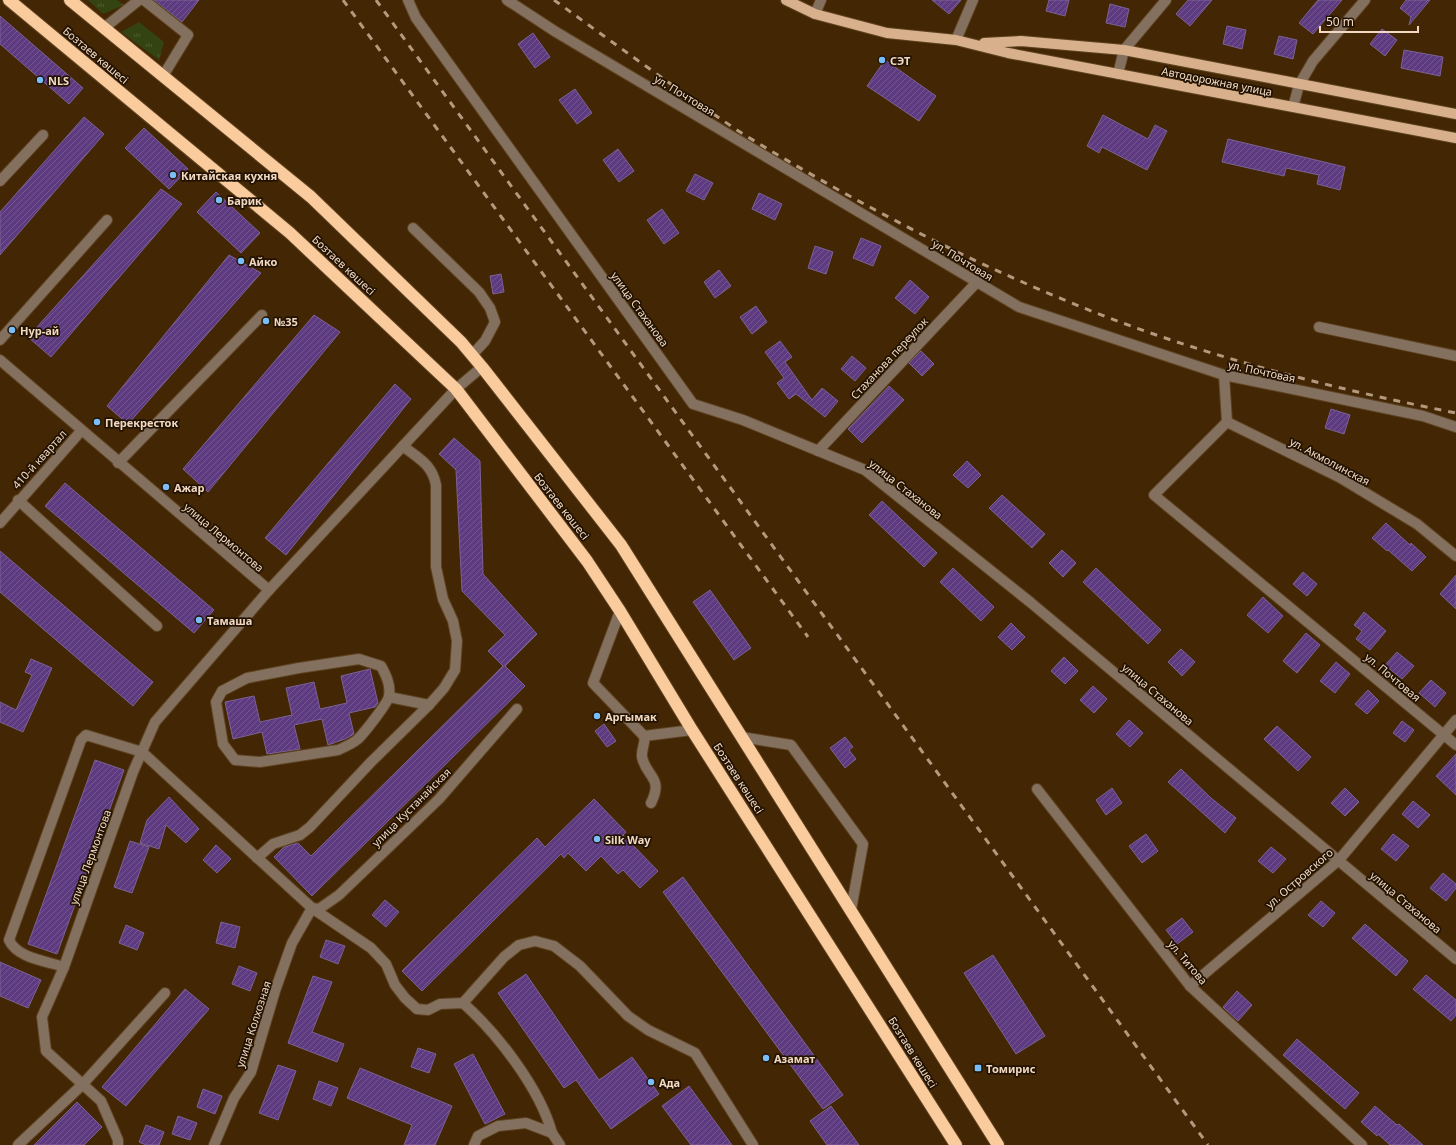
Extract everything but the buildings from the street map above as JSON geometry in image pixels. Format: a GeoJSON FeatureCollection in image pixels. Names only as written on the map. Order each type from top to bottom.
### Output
{"type":"FeatureCollection","features":[{"type":"Feature","properties":{"kind":"highway","name":"Бозтаев көшесі"},"geometry":{"type":"LineString","coordinates":[[9,0],[290,233],[456,389],[587,560],[620,611],[692,730],[956,1145]]}},
{"type":"Feature","properties":{"kind":"highway","name":"Бозтаев көшесі"},"geometry":{"type":"LineString","coordinates":[[70,0],[311,197],[461,342],[482,367],[621,545],[998,1145]]}},
{"type":"Feature","properties":{"kind":"main road","name":"Автодорожная улица"},"geometry":{"type":"LineString","coordinates":[[786,0],[815,14],[887,33],[956,40],[1008,53],[1456,138]]}},
{"type":"Feature","properties":{"kind":"main road","name":"Автодорожная улица"},"geometry":{"type":"LineString","coordinates":[[974,44],[1021,41],[1124,50],[1299,85],[1456,114]]}},
{"type":"Feature","properties":{"kind":"street"},"geometry":{"type":"LineString","coordinates":[[104,28],[139,0]]}},
{"type":"Feature","properties":{"kind":"street"},"geometry":{"type":"LineString","coordinates":[[144,0],[188,34],[163,76]]}},
{"type":"Feature","properties":{"kind":"street","name":"улица Стаханова"},"geometry":{"type":"LineString","coordinates":[[408,0],[416,18],[693,404],[743,420],[865,470],[1036,608],[1456,959]]}},
{"type":"Feature","properties":{"kind":"street","name":"ул. Почтовая"},"geometry":{"type":"LineString","coordinates":[[507,0],[556,32],[1019,307],[1224,375],[1423,416],[1456,427]]}},
{"type":"Feature","properties":{"kind":"street"},"geometry":{"type":"LineString","coordinates":[[815,14],[821,0]]}},
{"type":"Feature","properties":{"kind":"street"},"geometry":{"type":"LineString","coordinates":[[956,40],[973,0]]}},
{"type":"Feature","properties":{"kind":"street"},"geometry":{"type":"LineString","coordinates":[[1118,74],[1124,50],[1166,0]]}},
{"type":"Feature","properties":{"kind":"street"},"geometry":{"type":"LineString","coordinates":[[1293,107],[1299,85],[1313,61],[1365,0]]}},
{"type":"Feature","properties":{"kind":"street"},"geometry":{"type":"LineString","coordinates":[[0,181],[43,136]]}},
{"type":"Feature","properties":{"kind":"street"},"geometry":{"type":"LineString","coordinates":[[0,340],[107,220]]}},
{"type":"Feature","properties":{"kind":"street"},"geometry":{"type":"LineString","coordinates":[[413,228],[479,292],[490,308],[494,322],[485,341],[472,355]]}},
{"type":"Feature","properties":{"kind":"street","name":"Стаханова переулок"},"geometry":{"type":"LineString","coordinates":[[818,451],[977,282]]}},
{"type":"Feature","properties":{"kind":"street"},"geometry":{"type":"LineString","coordinates":[[118,463],[262,315]]}},
{"type":"Feature","properties":{"kind":"street"},"geometry":{"type":"LineString","coordinates":[[1319,327],[1456,356]]}},
{"type":"Feature","properties":{"kind":"street","name":"улица Лермонтова"},"geometry":{"type":"LineString","coordinates":[[0,360],[118,463],[269,590]]}},
{"type":"Feature","properties":{"kind":"street","name":"улица Лермонтова"},"geometry":{"type":"LineString","coordinates":[[118,1145],[118,1140],[101,1102],[46,1051],[42,1017],[64,967],[133,772],[155,722],[269,590],[456,389],[482,367]]}},
{"type":"Feature","properties":{"kind":"street"},"geometry":{"type":"LineString","coordinates":[[1224,375],[1227,422]]}},
{"type":"Feature","properties":{"kind":"street","name":"ул. Почтовая"},"geometry":{"type":"LineString","coordinates":[[1227,422],[1154,495],[1456,745]]}},
{"type":"Feature","properties":{"kind":"street","name":"ул. Акмолинская"},"geometry":{"type":"LineString","coordinates":[[1227,422],[1339,477],[1417,524],[1456,556]]}},
{"type":"Feature","properties":{"kind":"street","name":"410-й квартал"},"geometry":{"type":"LineString","coordinates":[[0,523],[18,500],[81,430]]}},
{"type":"Feature","properties":{"kind":"street"},"geometry":{"type":"LineString","coordinates":[[257,858],[273,844],[304,832],[429,705],[444,688],[456,670],[457,641],[453,621],[443,599],[436,568],[436,485],[430,467],[403,446]]}},
{"type":"Feature","properties":{"kind":"street"},"geometry":{"type":"LineString","coordinates":[[18,500],[157,626]]}},
{"type":"Feature","properties":{"kind":"street"},"geometry":{"type":"LineString","coordinates":[[620,611],[593,683],[644,736],[642,756],[651,772],[656,788],[656,792],[651,803]]}},
{"type":"Feature","properties":{"kind":"street"},"geometry":{"type":"LineString","coordinates":[[359,659],[381,666],[388,678],[389,697],[358,739],[347,746],[338,750],[260,762],[235,760],[223,744],[216,702],[222,691],[247,678],[359,659]]}},
{"type":"Feature","properties":{"kind":"street"},"geometry":{"type":"LineString","coordinates":[[389,697],[429,705]]}},
{"type":"Feature","properties":{"kind":"street","name":"улица Кустанайская"},"geometry":{"type":"LineString","coordinates":[[312,908],[319,909],[334,899],[439,800],[518,709]]}},
{"type":"Feature","properties":{"kind":"street","name":"ул. Островского"},"geometry":{"type":"LineString","coordinates":[[1190,986],[1339,860],[1456,720]]}},
{"type":"Feature","properties":{"kind":"street"},"geometry":{"type":"LineString","coordinates":[[644,736],[692,730]]}},
{"type":"Feature","properties":{"kind":"street"},"geometry":{"type":"LineString","coordinates":[[64,967],[28,956],[12,947],[4,938],[83,736],[86,735],[142,752],[312,908],[371,948],[386,964],[394,985],[417,1009],[428,1010],[440,1004],[463,1003],[481,1019],[507,1052],[547,1115],[552,1134],[560,1145]]}},
{"type":"Feature","properties":{"kind":"street"},"geometry":{"type":"LineString","coordinates":[[741,737],[791,745],[863,844],[851,910]]}},
{"type":"Feature","properties":{"kind":"street","name":"ул. Титова"},"geometry":{"type":"LineString","coordinates":[[1037,789],[1190,986],[1362,1145]]}},
{"type":"Feature","properties":{"kind":"street","name":"улица Колхозная"},"geometry":{"type":"LineString","coordinates":[[214,1145],[234,1098],[251,1072],[275,991],[292,943],[312,908]]}},
{"type":"Feature","properties":{"kind":"street"},"geometry":{"type":"LineString","coordinates":[[463,1003],[504,957],[519,945],[535,941],[554,946],[580,966],[628,1016],[648,1030],[695,1053],[753,1145]]}},
{"type":"Feature","properties":{"kind":"street"},"geometry":{"type":"LineString","coordinates":[[18,1145],[82,1084],[165,993]]}},
{"type":"Feature","properties":{"kind":"street"},"geometry":{"type":"LineString","coordinates":[[474,1145],[478,1136],[498,1126],[526,1123],[552,1134]]}},
{"type":"Feature","properties":{"kind":"green space"},"geometry":{"type":"Polygon","coordinates":[[[88,0],[117,0],[124,5],[103,14],[88,0]]]}},
{"type":"Feature","properties":{"kind":"green space"},"geometry":{"type":"Polygon","coordinates":[[[139,22],[164,42],[159,60],[121,32],[139,22]]]}},
{"type":"Feature","properties":{"kind":"railway"},"geometry":{"type":"LineString","coordinates":[[343,0],[808,637]]}},
{"type":"Feature","properties":{"kind":"railway"},"geometry":{"type":"LineString","coordinates":[[376,0],[1208,1145]]}},
{"type":"Feature","properties":{"kind":"railway"},"geometry":{"type":"LineString","coordinates":[[554,0],[721,119],[781,157],[896,221],[1015,279],[1103,316],[1202,350],[1303,379],[1456,413]]}},
{"type":"Feature","properties":{"kind":"place","name":"СЭТ"},"geometry":{"type":"Point","coordinates":[882,60]}},
{"type":"Feature","properties":{"kind":"place","name":"NLS"},"geometry":{"type":"Point","coordinates":[40,80]}},
{"type":"Feature","properties":{"kind":"place","name":"Китайская кухня"},"geometry":{"type":"Point","coordinates":[173,175]}},
{"type":"Feature","properties":{"kind":"place","name":"Барик"},"geometry":{"type":"Point","coordinates":[219,200]}},
{"type":"Feature","properties":{"kind":"place","name":"Айко"},"geometry":{"type":"Point","coordinates":[241,261]}},
{"type":"Feature","properties":{"kind":"place","name":"№35"},"geometry":{"type":"Point","coordinates":[266,321]}},
{"type":"Feature","properties":{"kind":"place","name":"Нур-ай"},"geometry":{"type":"Point","coordinates":[12,330]}},
{"type":"Feature","properties":{"kind":"place","name":"Перекресток"},"geometry":{"type":"Point","coordinates":[97,422]}},
{"type":"Feature","properties":{"kind":"place","name":"Ажар"},"geometry":{"type":"Point","coordinates":[166,487]}},
{"type":"Feature","properties":{"kind":"place","name":"Тамаша"},"geometry":{"type":"Point","coordinates":[199,620]}},
{"type":"Feature","properties":{"kind":"place","name":"Аргымак"},"geometry":{"type":"Point","coordinates":[597,716]}},
{"type":"Feature","properties":{"kind":"place","name":"Silk Way"},"geometry":{"type":"Point","coordinates":[597,839]}},
{"type":"Feature","properties":{"kind":"place","name":"Азамат"},"geometry":{"type":"Point","coordinates":[766,1058]}},
{"type":"Feature","properties":{"kind":"place","name":"Томирис"},"geometry":{"type":"Point","coordinates":[978,1068]}},
{"type":"Feature","properties":{"kind":"place","name":"Ада"},"geometry":{"type":"Point","coordinates":[651,1082]}}]}
